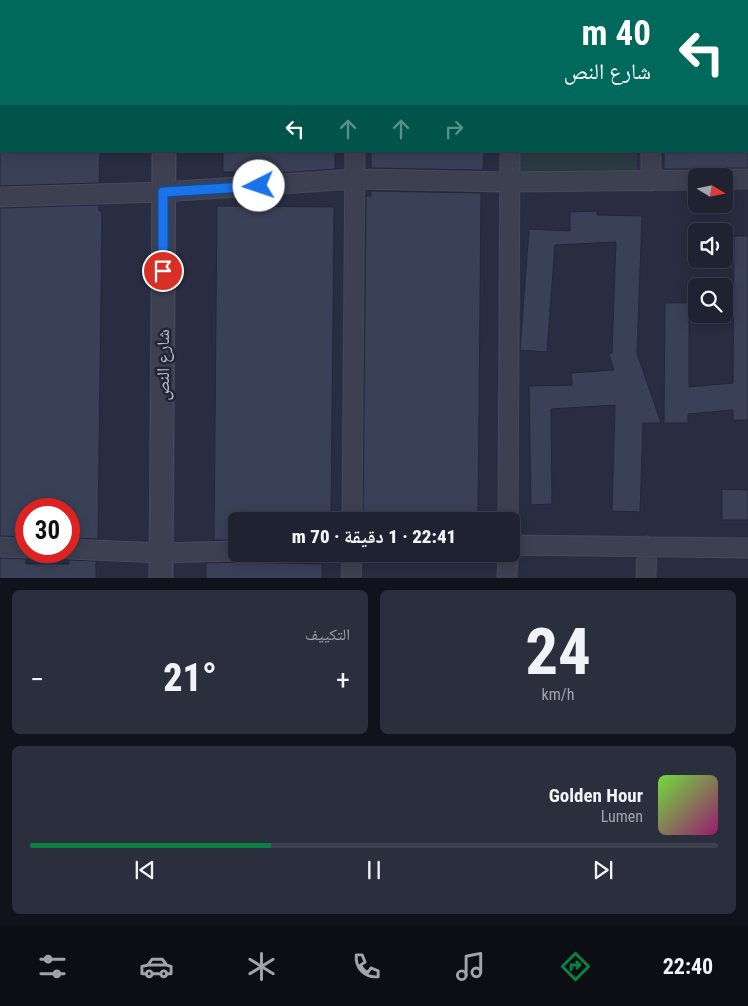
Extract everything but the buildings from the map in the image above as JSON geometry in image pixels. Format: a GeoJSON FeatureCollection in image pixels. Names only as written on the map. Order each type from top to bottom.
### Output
{"type":"FeatureCollection","features":[{"type":"Feature","properties":{"kind":"street","name":"شارع النص"},"geometry":{"type":"LineString","coordinates":[[161,578],[164,152]]}},
{"type":"Feature","properties":{"kind":"street"},"geometry":{"type":"LineString","coordinates":[[352,512],[355,152]]}},
{"type":"Feature","properties":{"kind":"street"},"geometry":{"type":"LineString","coordinates":[[508,512],[510,152]]}},
{"type":"Feature","properties":{"kind":"street"},"geometry":{"type":"LineString","coordinates":[[651,152],[651,180]]}},
{"type":"Feature","properties":{"kind":"street"},"geometry":{"type":"LineString","coordinates":[[0,196],[163,192],[355,179],[510,182],[688,180]]}},
{"type":"Feature","properties":{"kind":"street"},"geometry":{"type":"LineString","coordinates":[[733,180],[748,179]]}},
{"type":"Feature","properties":{"kind":"street"},"geometry":{"type":"LineString","coordinates":[[520,545],[748,548]]}},
{"type":"Feature","properties":{"kind":"street"},"geometry":{"type":"LineString","coordinates":[[646,578],[647,546]]}},
{"type":"Feature","properties":{"kind":"street"},"geometry":{"type":"LineString","coordinates":[[0,547],[15,548]]}},
{"type":"Feature","properties":{"kind":"street"},"geometry":{"type":"LineString","coordinates":[[80,549],[161,553],[228,551]]}},
{"type":"Feature","properties":{"kind":"street"},"geometry":{"type":"LineString","coordinates":[[351,578],[352,562]]}},
{"type":"Feature","properties":{"kind":"street"},"geometry":{"type":"LineString","coordinates":[[507,578],[508,562]]}},
{"type":"Feature","properties":{"kind":"shaded area"},"geometry":{"type":"Polygon","coordinates":[[[516,152],[637,152],[637,173],[516,172],[516,152]]]}},
{"type":"Feature","properties":{"kind":"route"},"geometry":{"type":"LineString","coordinates":[[163,271],[163,192],[259,186]]}}]}
